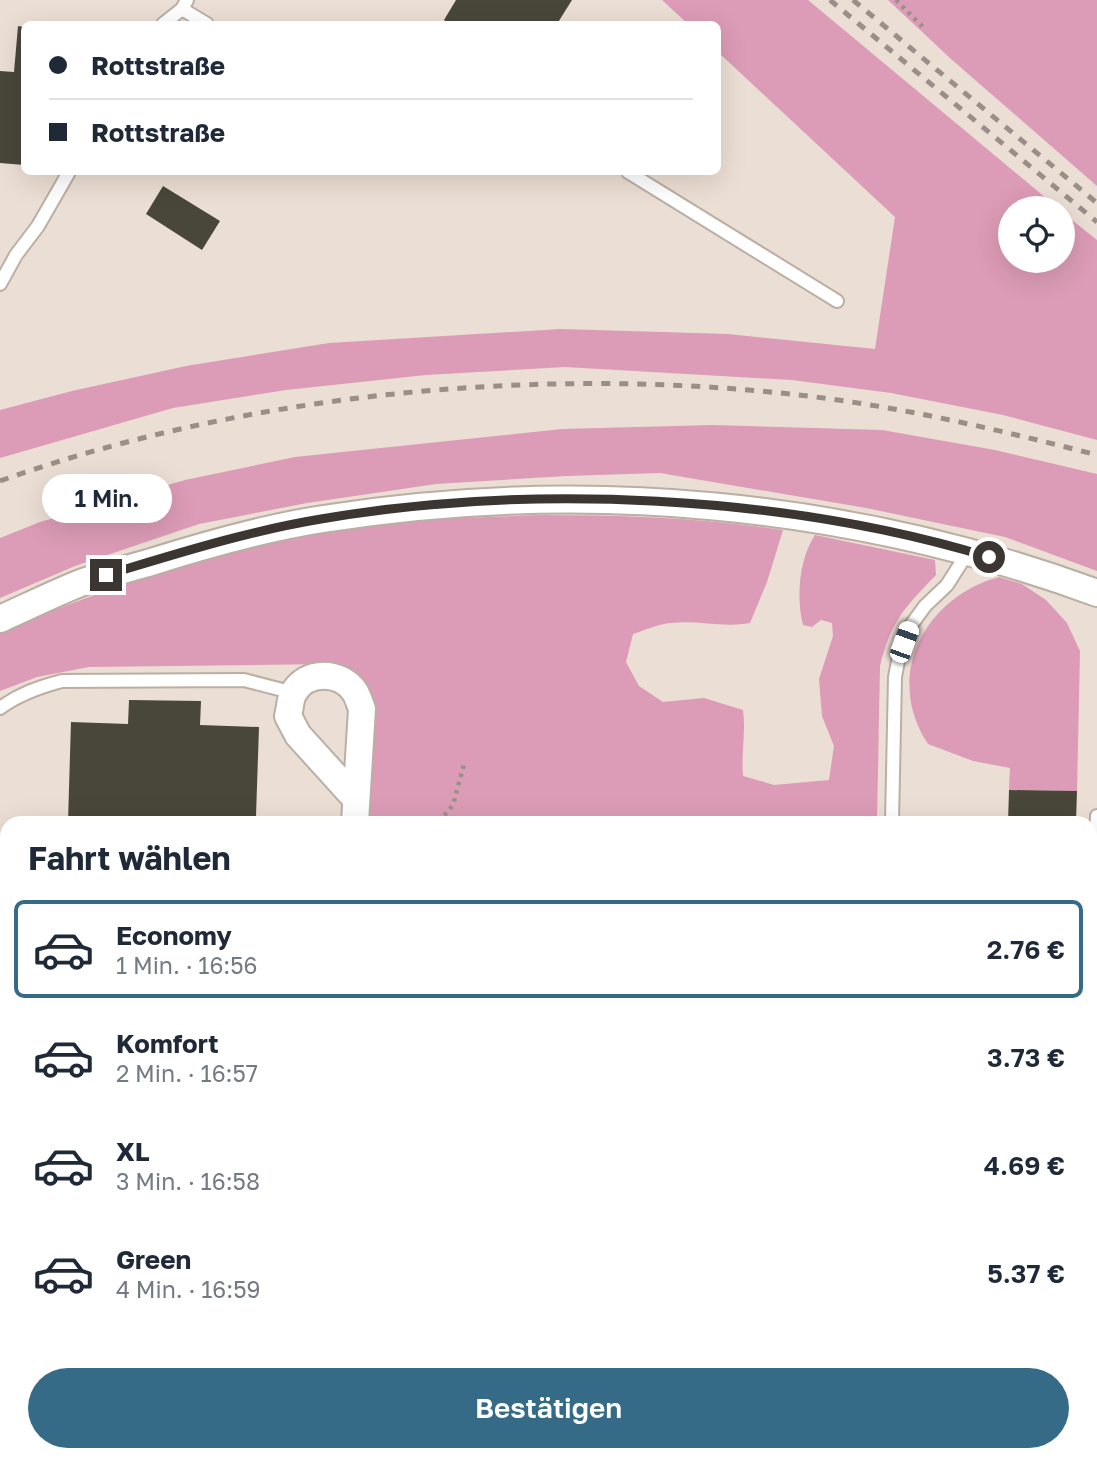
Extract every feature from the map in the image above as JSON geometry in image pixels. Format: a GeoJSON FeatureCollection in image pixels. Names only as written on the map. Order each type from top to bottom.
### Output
{"type":"FeatureCollection","features":[{"type":"Feature","properties":{"kind":"street"},"geometry":{"type":"LineString","coordinates":[[0,619],[82,583],[200,547],[321,519],[414,507],[510,500],[637,500],[765,510],[854,525],[969,551],[1097,593]]}},
{"type":"Feature","properties":{"kind":"street"},"geometry":{"type":"LineString","coordinates":[[326,675],[342,680],[355,692],[362,709],[355,811],[298,735],[288,716],[294,693],[307,679],[326,675]]}},
{"type":"Feature","properties":{"kind":"lane"},"geometry":{"type":"LineString","coordinates":[[166,21],[184,4],[204,21]]}},
{"type":"Feature","properties":{"kind":"lane"},"geometry":{"type":"LineString","coordinates":[[0,284],[67,175]]}},
{"type":"Feature","properties":{"kind":"lane"},"geometry":{"type":"LineString","coordinates":[[633,175],[837,300]]}},
{"type":"Feature","properties":{"kind":"lane"},"geometry":{"type":"LineString","coordinates":[[892,816],[895,677],[899,656],[909,628],[947,585],[969,551]]}},
{"type":"Feature","properties":{"kind":"lane"},"geometry":{"type":"LineString","coordinates":[[0,708],[36,688],[62,681],[244,680],[294,693]]}},
{"type":"Feature","properties":{"kind":"path"},"geometry":{"type":"LineString","coordinates":[[896,0],[923,27]]}},
{"type":"Feature","properties":{"kind":"path"},"geometry":{"type":"LineString","coordinates":[[444,816],[453,805],[464,764]]}},
{"type":"Feature","properties":{"kind":"shaded area"},"geometry":{"type":"Polygon","coordinates":[[[662,0],[808,0],[1044,196],[998,196],[998,273],[1075,273],[1075,222],[1097,240],[1097,440],[1003,415],[891,393],[792,380],[565,367],[426,375],[286,390],[173,408],[0,458],[0,410],[186,366],[329,343],[561,329],[728,334],[875,349],[895,217],[721,55],[721,21],[685,21],[662,0]]]}},
{"type":"Feature","properties":{"kind":"shaded area"},"geometry":{"type":"Polygon","coordinates":[[[888,0],[1097,0],[1097,186],[951,59],[888,0]]]}},
{"type":"Feature","properties":{"kind":"shaded area"},"geometry":{"type":"Polygon","coordinates":[[[713,425],[882,430],[995,450],[1097,474],[1097,571],[1005,537],[866,508],[660,473],[436,484],[307,503],[199,524],[75,566],[0,598],[0,538],[40,522],[185,480],[295,457],[562,429],[713,425]]]}},
{"type":"Feature","properties":{"kind":"shaded area"},"geometry":{"type":"Polygon","coordinates":[[[542,515],[663,518],[783,530],[767,582],[750,623],[730,625],[681,622],[652,627],[633,634],[626,662],[639,686],[663,702],[704,698],[743,710],[743,776],[774,785],[829,780],[834,746],[822,716],[819,679],[833,636],[832,623],[821,620],[812,627],[803,625],[800,602],[802,567],[815,535],[935,560],[936,575],[900,616],[889,637],[880,666],[877,816],[370,816],[373,711],[326,664],[89,667],[37,677],[0,691],[0,632],[94,595],[187,564],[283,541],[383,524],[542,515]]]}},
{"type":"Feature","properties":{"kind":"shaded area"},"geometry":{"type":"Polygon","coordinates":[[[999,577],[1022,584],[1046,600],[1067,623],[1080,651],[1077,791],[1009,790],[1010,768],[973,761],[928,744],[915,718],[910,692],[911,667],[919,642],[932,621],[950,602],[973,587],[999,577]]]}},
{"type":"Feature","properties":{"kind":"building"},"geometry":{"type":"Polygon","coordinates":[[[456,0],[572,0],[559,21],[444,20],[456,0]]]}},
{"type":"Feature","properties":{"kind":"building"},"geometry":{"type":"Polygon","coordinates":[[[18,26],[21,26],[21,165],[0,163],[0,71],[14,72],[18,26]]]}},
{"type":"Feature","properties":{"kind":"building"},"geometry":{"type":"Polygon","coordinates":[[[163,186],[220,221],[202,250],[146,214],[163,186]]]}},
{"type":"Feature","properties":{"kind":"building"},"geometry":{"type":"Polygon","coordinates":[[[129,700],[201,701],[200,725],[259,727],[256,816],[68,816],[71,722],[128,724],[129,700]]]}},
{"type":"Feature","properties":{"kind":"building"},"geometry":{"type":"Polygon","coordinates":[[[1009,790],[1077,791],[1076,816],[1008,816],[1009,790]]]}},
{"type":"Feature","properties":{"kind":"railway"},"geometry":{"type":"LineString","coordinates":[[830,0],[1097,222]]}},
{"type":"Feature","properties":{"kind":"railway"},"geometry":{"type":"LineString","coordinates":[[853,0],[1097,203]]}},
{"type":"Feature","properties":{"kind":"railway"},"geometry":{"type":"LineString","coordinates":[[0,481],[93,451],[190,427],[289,408],[390,394],[491,386],[692,386],[790,394],[945,419],[1097,455]]}},
{"type":"Feature","properties":{"kind":"route"},"geometry":{"type":"LineString","coordinates":[[106,575],[200,547],[321,519],[414,507],[510,500],[637,500],[765,510],[843,522],[989,557]]}}]}
